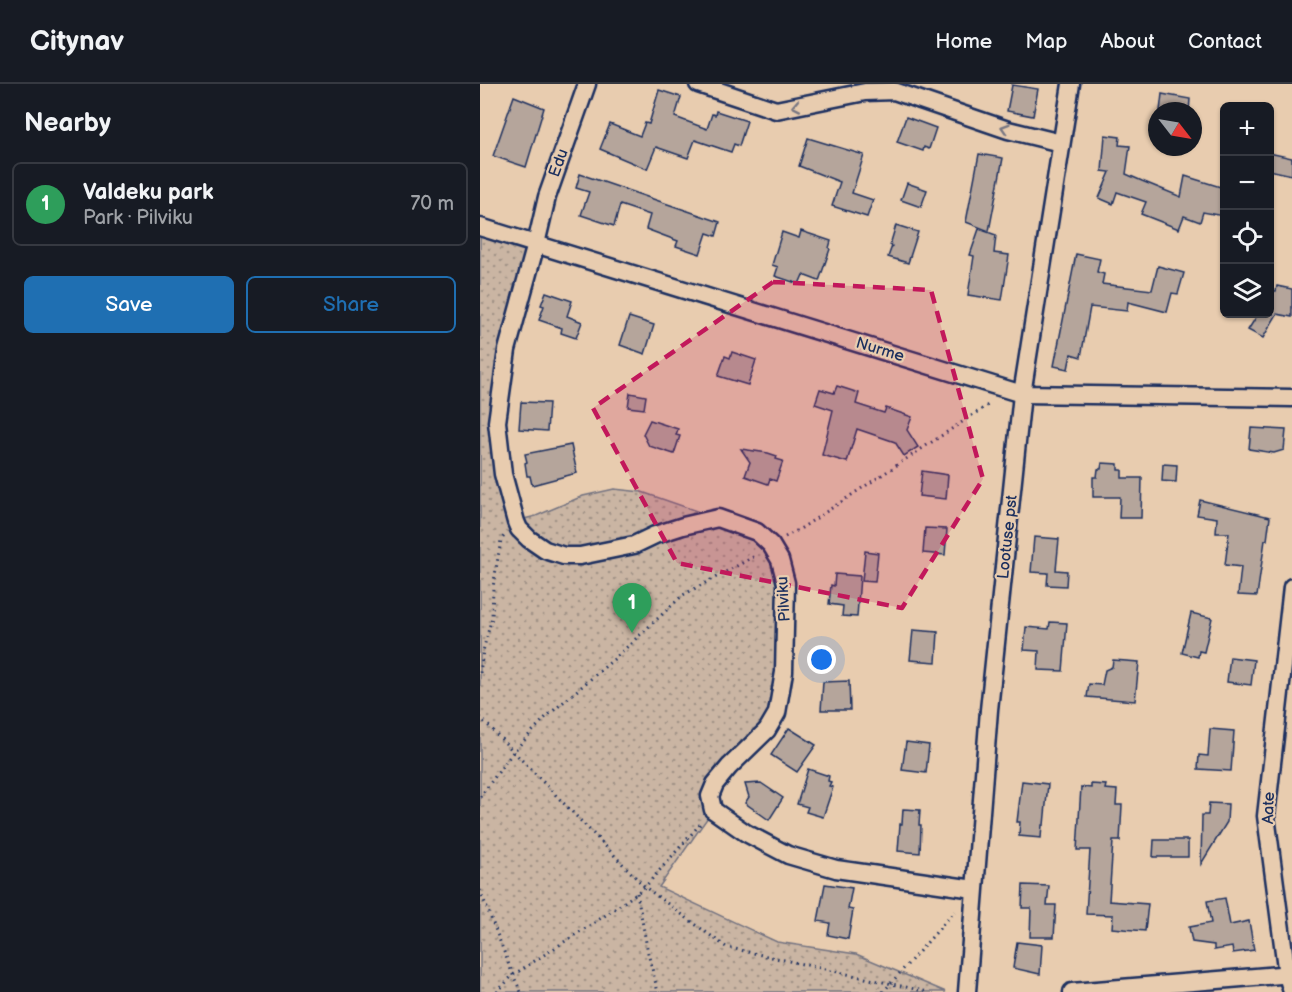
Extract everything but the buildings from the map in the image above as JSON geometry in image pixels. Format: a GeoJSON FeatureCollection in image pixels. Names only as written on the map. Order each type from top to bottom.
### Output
{"type":"FeatureCollection","features":[{"type":"Feature","properties":{"kind":"street","name":"Edu"},"geometry":{"type":"LineString","coordinates":[[536,244],[547,197],[587,84]]}},
{"type":"Feature","properties":{"kind":"street"},"geometry":{"type":"LineString","coordinates":[[698,84],[776,110],[865,92],[894,91],[1008,130],[1061,143]]}},
{"type":"Feature","properties":{"kind":"street","name":"Lootuse pst"},"geometry":{"type":"LineString","coordinates":[[968,992],[974,889],[1016,392],[1071,84]]}},
{"type":"Feature","properties":{"kind":"street","name":"Nurme"},"geometry":{"type":"LineString","coordinates":[[480,226],[1016,392],[1292,398]]}},
{"type":"Feature","properties":{"kind":"street"},"geometry":{"type":"LineString","coordinates":[[536,244],[507,350],[496,422],[503,474],[519,529],[545,550],[564,556],[603,552],[634,545],[673,529],[718,518],[757,532],[765,550]]}},
{"type":"Feature","properties":{"kind":"street","name":"Pilviku"},"geometry":{"type":"LineString","coordinates":[[713,810],[710,796],[715,784],[767,730],[777,713],[784,672],[786,583],[780,560],[765,550]]}},
{"type":"Feature","properties":{"kind":"street","name":"Aate"},"geometry":{"type":"LineString","coordinates":[[1292,587],[1266,816],[1292,992]]}},
{"type":"Feature","properties":{"kind":"street"},"geometry":{"type":"LineString","coordinates":[[713,810],[746,833],[788,855],[836,869],[974,889]]}},
{"type":"Feature","properties":{"kind":"street"},"geometry":{"type":"LineString","coordinates":[[1072,992],[1290,974]]}},
{"type":"Feature","properties":{"kind":"path"},"geometry":{"type":"LineString","coordinates":[[480,797],[513,752],[546,717],[614,659],[683,594],[800,530],[1016,392]]}},
{"type":"Feature","properties":{"kind":"path"},"geometry":{"type":"LineString","coordinates":[[480,673],[492,617],[493,587],[501,540],[516,522]]}},
{"type":"Feature","properties":{"kind":"path"},"geometry":{"type":"LineString","coordinates":[[480,717],[645,887],[726,947],[928,992]]}},
{"type":"Feature","properties":{"kind":"path"},"geometry":{"type":"LineString","coordinates":[[497,992],[513,975],[645,887],[713,810]]}},
{"type":"Feature","properties":{"kind":"path"},"geometry":{"type":"LineString","coordinates":[[883,992],[974,889]]}},
{"type":"Feature","properties":{"kind":"path"},"geometry":{"type":"LineString","coordinates":[[480,890],[521,992]]}},
{"type":"Feature","properties":{"kind":"path"},"geometry":{"type":"LineString","coordinates":[[637,893],[658,992]]}},
{"type":"Feature","properties":{"kind":"highlighted area"},"geometry":{"type":"Polygon","coordinates":[[[773,282],[931,290],[983,479],[902,608],[677,563],[593,408],[773,282]]]}},
{"type":"Feature","properties":{"kind":"shaded area"},"geometry":{"type":"Polygon","coordinates":[[[480,227],[536,244],[497,422],[516,521],[536,516],[583,496],[614,489],[642,492],[757,532],[780,560],[777,713],[729,767],[713,810],[659,887],[777,942],[856,954],[946,992],[480,992],[480,227]]]}},
{"type":"Feature","properties":{"kind":"place","name":"Valdeku park"},"geometry":{"type":"Point","coordinates":[632,633]}}]}
